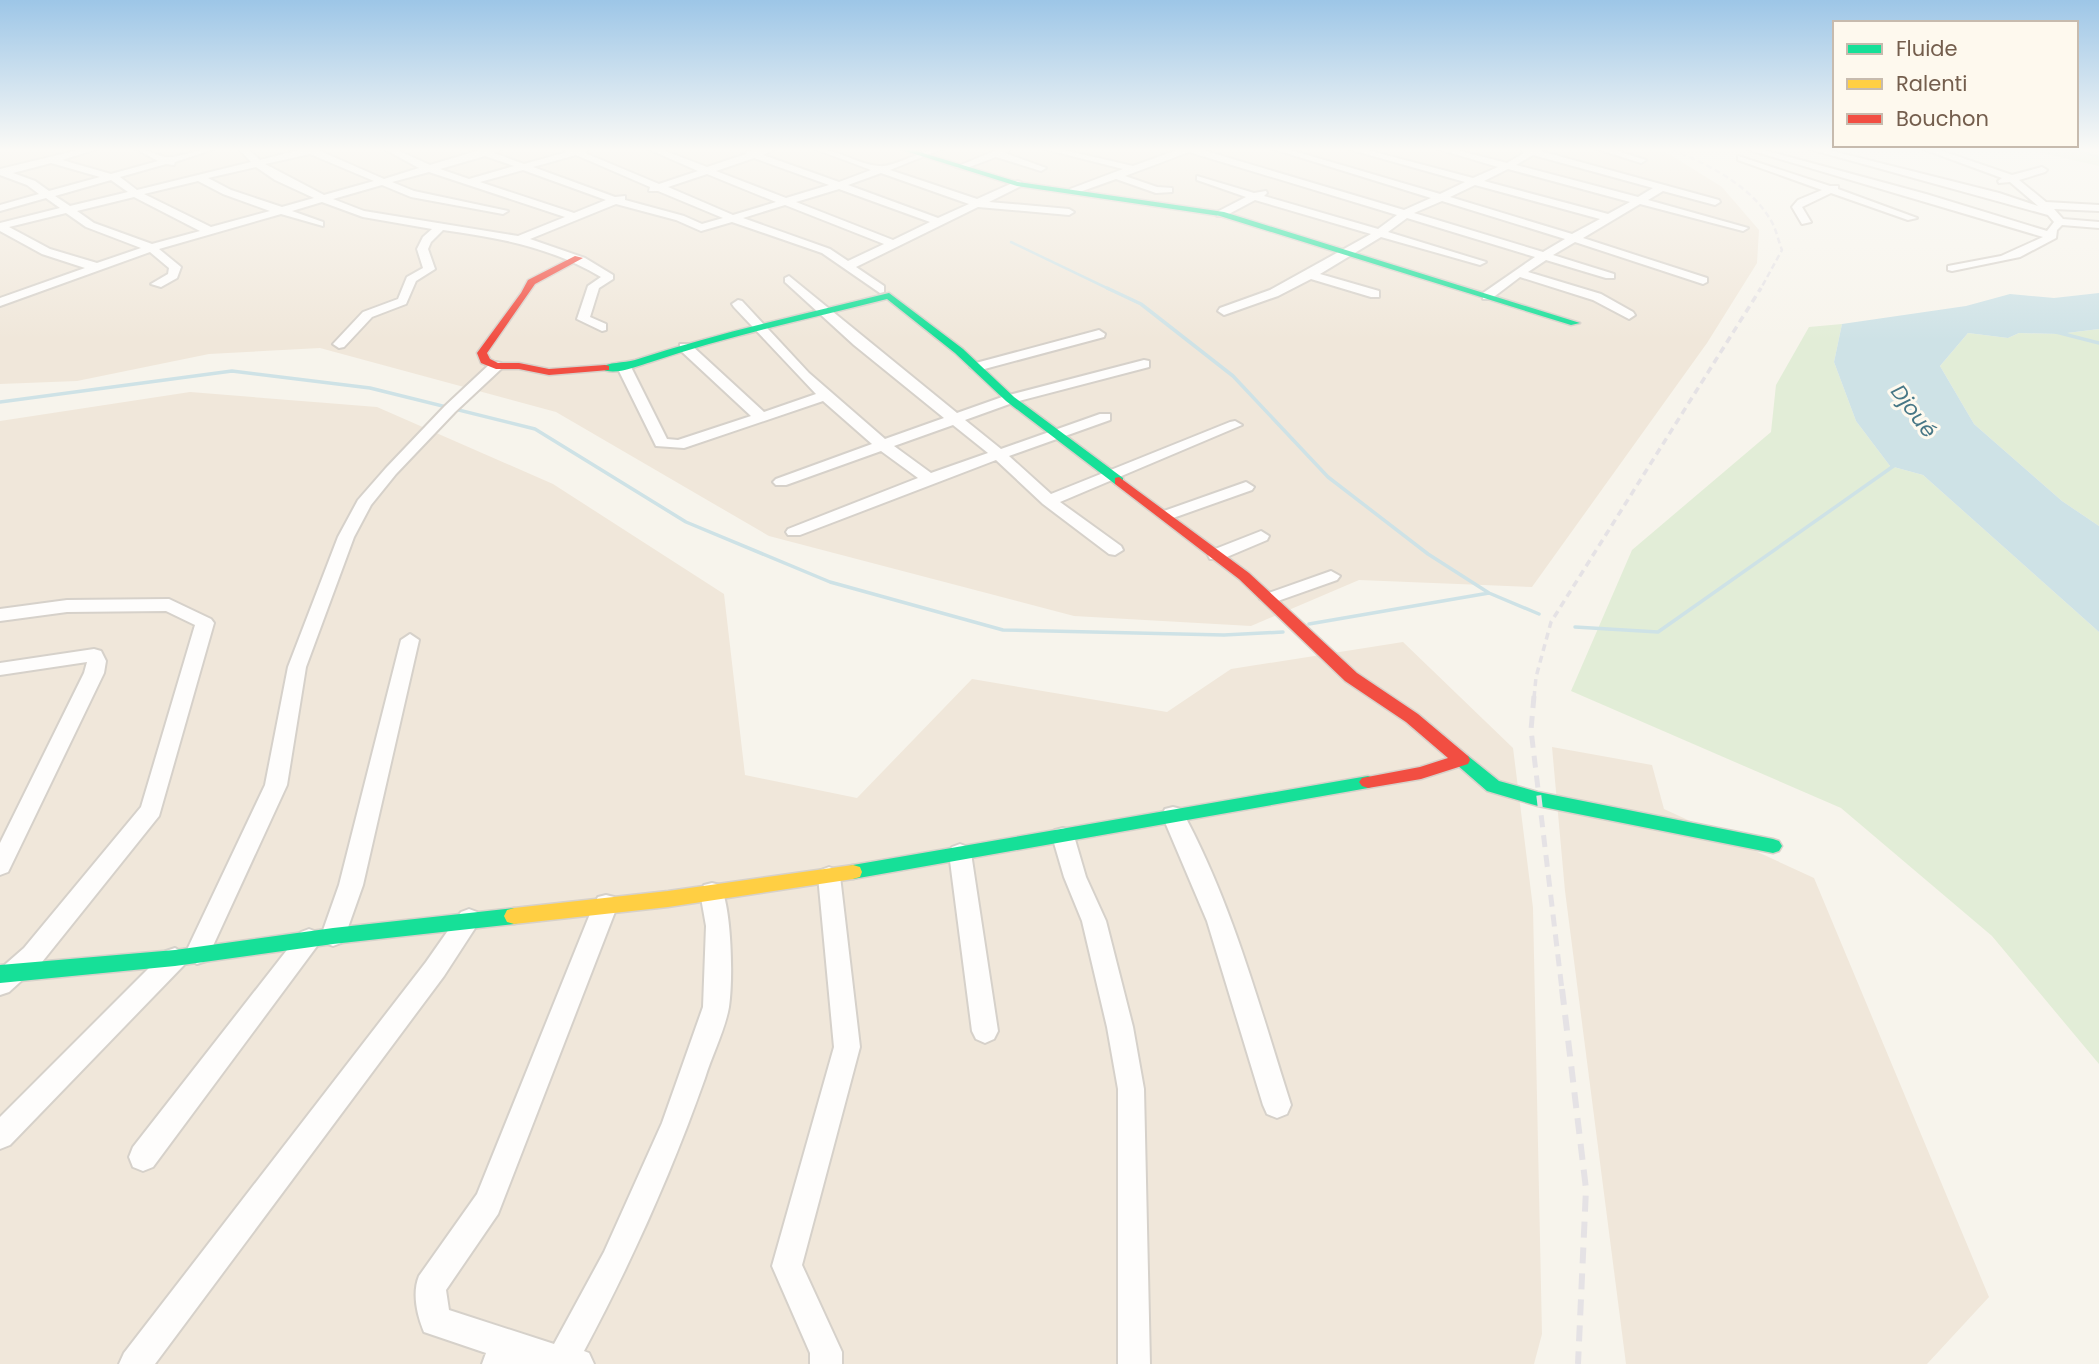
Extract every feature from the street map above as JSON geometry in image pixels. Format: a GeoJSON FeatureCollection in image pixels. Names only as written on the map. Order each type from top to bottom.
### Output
{"type":"FeatureCollection","features":[{"type":"Feature","properties":{"kind":"street"},"geometry":{"type":"LineString","coordinates":[[0,226],[51,213]]}},
{"type":"Feature","properties":{"kind":"street"},"geometry":{"type":"LineString","coordinates":[[71,213],[90,225],[151,248],[175,267],[173,276],[157,284]]}},
{"type":"Feature","properties":{"kind":"street"},"geometry":{"type":"LineString","coordinates":[[172,213],[210,232]]}},
{"type":"Feature","properties":{"kind":"street"},"geometry":{"type":"LineString","coordinates":[[0,302],[151,248],[271,213]]}},
{"type":"Feature","properties":{"kind":"street"},"geometry":{"type":"LineString","coordinates":[[287,213],[319,224]]}},
{"type":"Feature","properties":{"kind":"street"},"geometry":{"type":"LineString","coordinates":[[360,213],[536,243],[578,258],[609,277],[594,286],[583,319],[602,327]]}},
{"type":"Feature","properties":{"kind":"street"},"geometry":{"type":"LineString","coordinates":[[562,213],[575,217]]}},
{"type":"Feature","properties":{"kind":"street"},"geometry":{"type":"LineString","coordinates":[[515,241],[585,213]]}},
{"type":"Feature","properties":{"kind":"street"},"geometry":{"type":"LineString","coordinates":[[661,213],[701,228],[750,213]]}},
{"type":"Feature","properties":{"kind":"street"},"geometry":{"type":"LineString","coordinates":[[718,213],[826,251],[850,265],[880,289]]}},
{"type":"Feature","properties":{"kind":"street"},"geometry":{"type":"LineString","coordinates":[[812,213],[893,244]]}},
{"type":"Feature","properties":{"kind":"street"},"geometry":{"type":"LineString","coordinates":[[913,213],[939,222]]}},
{"type":"Feature","properties":{"kind":"street"},"geometry":{"type":"LineString","coordinates":[[850,265],[960,213]]}},
{"type":"Feature","properties":{"kind":"street"},"geometry":{"type":"LineString","coordinates":[[1212,213],[1575,323]]}},
{"type":"Feature","properties":{"kind":"street"},"geometry":{"type":"LineString","coordinates":[[1309,213],[1480,262]]}},
{"type":"Feature","properties":{"kind":"street"},"geometry":{"type":"LineString","coordinates":[[1224,310],[1274,293],[1310,275],[1380,233],[1406,213],[1610,276]]}},
{"type":"Feature","properties":{"kind":"street"},"geometry":{"type":"LineString","coordinates":[[1492,213],[1703,280]]}},
{"type":"Feature","properties":{"kind":"street"},"geometry":{"type":"LineString","coordinates":[[1590,213],[1606,217]]}},
{"type":"Feature","properties":{"kind":"street"},"geometry":{"type":"LineString","coordinates":[[1487,296],[1518,273],[1615,213]]}},
{"type":"Feature","properties":{"kind":"street"},"geometry":{"type":"LineString","coordinates":[[1683,213],[1743,228]]}},
{"type":"Feature","properties":{"kind":"street"},"geometry":{"type":"LineString","coordinates":[[1800,213],[1806,222]]}},
{"type":"Feature","properties":{"kind":"street"},"geometry":{"type":"LineString","coordinates":[[1896,213],[1912,218]]}},
{"type":"Feature","properties":{"kind":"street"},"geometry":{"type":"LineString","coordinates":[[1975,213],[2052,236]]}},
{"type":"Feature","properties":{"kind":"street"},"geometry":{"type":"LineString","coordinates":[[2040,213],[2099,225]]}},
{"type":"Feature","properties":{"kind":"street"},"geometry":{"type":"LineString","coordinates":[[2052,213],[2057,218]]}},
{"type":"Feature","properties":{"kind":"street"},"geometry":{"type":"LineString","coordinates":[[2052,236],[2057,218]]}},
{"type":"Feature","properties":{"kind":"street"},"geometry":{"type":"LineString","coordinates":[[0,226],[60,258],[97,267]]}},
{"type":"Feature","properties":{"kind":"street"},"geometry":{"type":"LineString","coordinates":[[339,344],[373,311],[393,307],[405,299],[411,279],[429,269],[422,252],[424,241],[442,226]]}},
{"type":"Feature","properties":{"kind":"street"},"geometry":{"type":"LineString","coordinates":[[1952,268],[2019,256],[2052,236]]}},
{"type":"Feature","properties":{"kind":"street"},"geometry":{"type":"LineString","coordinates":[[578,258],[527,286],[526,293],[482,353],[485,361],[496,366],[519,366],[561,372],[624,367],[685,347],[889,296],[977,367],[1010,399],[1167,515],[1269,599],[1351,677],[1412,718],[1493,786],[1538,799],[1773,846]]}},
{"type":"Feature","properties":{"kind":"street"},"geometry":{"type":"LineString","coordinates":[[1518,273],[1597,297],[1629,315]]}},
{"type":"Feature","properties":{"kind":"street"},"geometry":{"type":"LineString","coordinates":[[1310,275],[1375,294]]}},
{"type":"Feature","properties":{"kind":"street"},"geometry":{"type":"LineString","coordinates":[[789,280],[998,454],[1049,500],[1115,550]]}},
{"type":"Feature","properties":{"kind":"street"},"geometry":{"type":"LineString","coordinates":[[0,293],[15,296]]}},
{"type":"Feature","properties":{"kind":"street"},"geometry":{"type":"LineString","coordinates":[[738,304],[825,396],[880,445],[929,479]]}},
{"type":"Feature","properties":{"kind":"street"},"geometry":{"type":"LineString","coordinates":[[977,367],[1099,334]]}},
{"type":"Feature","properties":{"kind":"street"},"geometry":{"type":"LineString","coordinates":[[685,347],[762,418]]}},
{"type":"Feature","properties":{"kind":"street"},"geometry":{"type":"LineString","coordinates":[[780,482],[1010,399],[1143,363]]}},
{"type":"Feature","properties":{"kind":"street"},"geometry":{"type":"LineString","coordinates":[[0,1136],[186,956],[276,785],[297,667],[346,537],[364,503],[382,482],[450,409],[496,366]]}},
{"type":"Feature","properties":{"kind":"street"},"geometry":{"type":"LineString","coordinates":[[624,367],[661,443],[679,445],[825,396]]}},
{"type":"Feature","properties":{"kind":"street"},"geometry":{"type":"LineString","coordinates":[[794,532],[929,479],[1105,416]]}},
{"type":"Feature","properties":{"kind":"street"},"geometry":{"type":"LineString","coordinates":[[1049,500],[1235,425]]}},
{"type":"Feature","properties":{"kind":"street"},"geometry":{"type":"LineString","coordinates":[[1167,515],[1245,487]]}},
{"type":"Feature","properties":{"kind":"street"},"geometry":{"type":"LineString","coordinates":[[1216,555],[1261,536]]}},
{"type":"Feature","properties":{"kind":"street"},"geometry":{"type":"LineString","coordinates":[[1269,599],[1331,576]]}},
{"type":"Feature","properties":{"kind":"street"},"geometry":{"type":"LineString","coordinates":[[0,615],[67,606],[169,605],[205,623],[151,810],[33,955],[4,977]]}},
{"type":"Feature","properties":{"kind":"street"},"geometry":{"type":"LineString","coordinates":[[143,1157],[321,937],[351,885],[410,640]]}},
{"type":"Feature","properties":{"kind":"street"},"geometry":{"type":"LineString","coordinates":[[0,669],[77,656],[94,655],[97,661],[94,673],[0,866]]}},
{"type":"Feature","properties":{"kind":"street"},"geometry":{"type":"LineString","coordinates":[[4,977],[829,876],[1421,773],[1461,760]]}},
{"type":"Feature","properties":{"kind":"street"},"geometry":{"type":"LineString","coordinates":[[1173,815],[1192,851],[1215,906],[1277,1105]]}},
{"type":"Feature","properties":{"kind":"street"},"geometry":{"type":"LineString","coordinates":[[1063,836],[1075,877],[1094,921],[1120,1027],[1131,1089],[1134,1364]]}},
{"type":"Feature","properties":{"kind":"street"},"geometry":{"type":"LineString","coordinates":[[960,853],[985,1031]]}},
{"type":"Feature","properties":{"kind":"street"},"geometry":{"type":"LineString","coordinates":[[826,1364],[826,1352],[787,1266],[847,1047],[829,876]]}},
{"type":"Feature","properties":{"kind":"street"},"geometry":{"type":"LineString","coordinates":[[606,904],[488,1204],[430,1287],[435,1321],[504,1355],[569,1363],[621,1251],[675,1124],[716,1007],[718,926],[712,892]]}},
{"type":"Feature","properties":{"kind":"street"},"geometry":{"type":"LineString","coordinates":[[135,1364],[435,969],[469,919]]}},
{"type":"Feature","properties":{"kind":"shaded area"},"geometry":{"type":"Polygon","coordinates":[[[0,213],[1744,213],[1759,230],[1757,263],[1707,343],[1532,587],[1359,580],[1251,626],[1074,616],[769,536],[556,412],[320,348],[209,354],[77,381],[0,384],[0,213]]]}},
{"type":"Feature","properties":{"kind":"shaded area"},"geometry":{"type":"Polygon","coordinates":[[[190,392],[377,407],[553,484],[724,594],[745,775],[857,798],[972,679],[1167,712],[1231,669],[1403,642],[1513,748],[1533,908],[1542,1334],[1534,1364],[0,1364],[0,421],[190,392]]]}},
{"type":"Feature","properties":{"kind":"shaded area"},"geometry":{"type":"Polygon","coordinates":[[[1552,747],[1652,765],[1664,809],[1814,878],[1989,1297],[1927,1364],[1626,1364],[1565,891],[1552,747]]]}},
{"type":"Feature","properties":{"kind":"green space"},"geometry":{"type":"Polygon","coordinates":[[[1842,324],[1834,362],[1856,421],[1890,466],[1923,475],[2099,632],[2099,1064],[1992,936],[1841,808],[1571,691],[1632,550],[1771,432],[1776,385],[1809,327],[1842,324]]]}},
{"type":"Feature","properties":{"kind":"green space"},"geometry":{"type":"Polygon","coordinates":[[[2099,329],[2099,526],[2062,501],[1974,424],[1940,366],[1968,333],[2008,338],[2019,333],[2059,334],[2099,329]]]}},
{"type":"Feature","properties":{"kind":"water","name":"Djoué"},"geometry":{"type":"Polygon","coordinates":[[[2099,293],[2099,329],[2059,334],[2019,333],[2008,338],[1968,333],[1940,366],[1974,424],[2062,501],[2099,526],[2099,632],[1923,475],[1890,466],[1856,421],[1834,362],[1842,324],[1966,306],[2010,294],[2054,298],[2099,293]]]}},
{"type":"Feature","properties":{"kind":"waterway"},"geometry":{"type":"LineString","coordinates":[[1011,242],[1111,290]]}},
{"type":"Feature","properties":{"kind":"waterway"},"geometry":{"type":"LineString","coordinates":[[1107,288],[1141,304],[1233,376],[1328,477],[1428,554],[1489,593]]}},
{"type":"Feature","properties":{"kind":"waterway"},"geometry":{"type":"LineString","coordinates":[[2056,332],[2099,343]]}},
{"type":"Feature","properties":{"kind":"waterway"},"geometry":{"type":"LineString","coordinates":[[0,402],[232,371],[370,388],[535,429],[686,522],[830,582],[1003,630],[1224,635],[1283,632]]}},
{"type":"Feature","properties":{"kind":"waterway"},"geometry":{"type":"LineString","coordinates":[[1575,627],[1658,632],[1895,465]]}},
{"type":"Feature","properties":{"kind":"waterway"},"geometry":{"type":"LineString","coordinates":[[1309,624],[1489,593]]}},
{"type":"Feature","properties":{"kind":"waterway"},"geometry":{"type":"LineString","coordinates":[[1489,593],[1539,614]]}},
{"type":"Feature","properties":{"kind":"railway"},"geometry":{"type":"LineString","coordinates":[[1760,290],[1782,250],[1765,213]]}},
{"type":"Feature","properties":{"kind":"railway"},"geometry":{"type":"LineString","coordinates":[[1534,698],[1536,677],[1551,622],[1761,288]]}},
{"type":"Feature","properties":{"kind":"railway"},"geometry":{"type":"LineString","coordinates":[[1534,696],[1531,730],[1562,990]]}},
{"type":"Feature","properties":{"kind":"railway"},"geometry":{"type":"LineString","coordinates":[[1562,989],[1586,1189],[1578,1364]]}},
{"type":"Feature","properties":{"kind":"traffic: fast"},"geometry":{"type":"LineString","coordinates":[[1212,213],[1575,323]]}},
{"type":"Feature","properties":{"kind":"traffic: fast"},"geometry":{"type":"LineString","coordinates":[[605,368],[624,367],[685,347],[889,296],[959,351],[1010,399],[1119,481]]}},
{"type":"Feature","properties":{"kind":"traffic: fast"},"geometry":{"type":"LineString","coordinates":[[1462,760],[1493,786],[1538,799],[1773,846]]}},
{"type":"Feature","properties":{"kind":"traffic: fast"},"geometry":{"type":"LineString","coordinates":[[853,872],[1368,782]]}},
{"type":"Feature","properties":{"kind":"traffic: fast"},"geometry":{"type":"LineString","coordinates":[[0,974],[175,958],[333,936],[514,916]]}},
{"type":"Feature","properties":{"kind":"traffic: slow"},"geometry":{"type":"LineString","coordinates":[[514,916],[668,899],[853,872]]}},
{"type":"Feature","properties":{"kind":"traffic: jam"},"geometry":{"type":"LineString","coordinates":[[578,258],[531,282],[526,293],[482,353],[485,361],[496,366],[519,366],[549,372],[605,368]]}},
{"type":"Feature","properties":{"kind":"traffic: jam"},"geometry":{"type":"LineString","coordinates":[[1119,481],[1244,576],[1351,677],[1412,718],[1462,760]]}},
{"type":"Feature","properties":{"kind":"traffic: jam"},"geometry":{"type":"LineString","coordinates":[[1368,782],[1421,773],[1461,760]]}}]}
